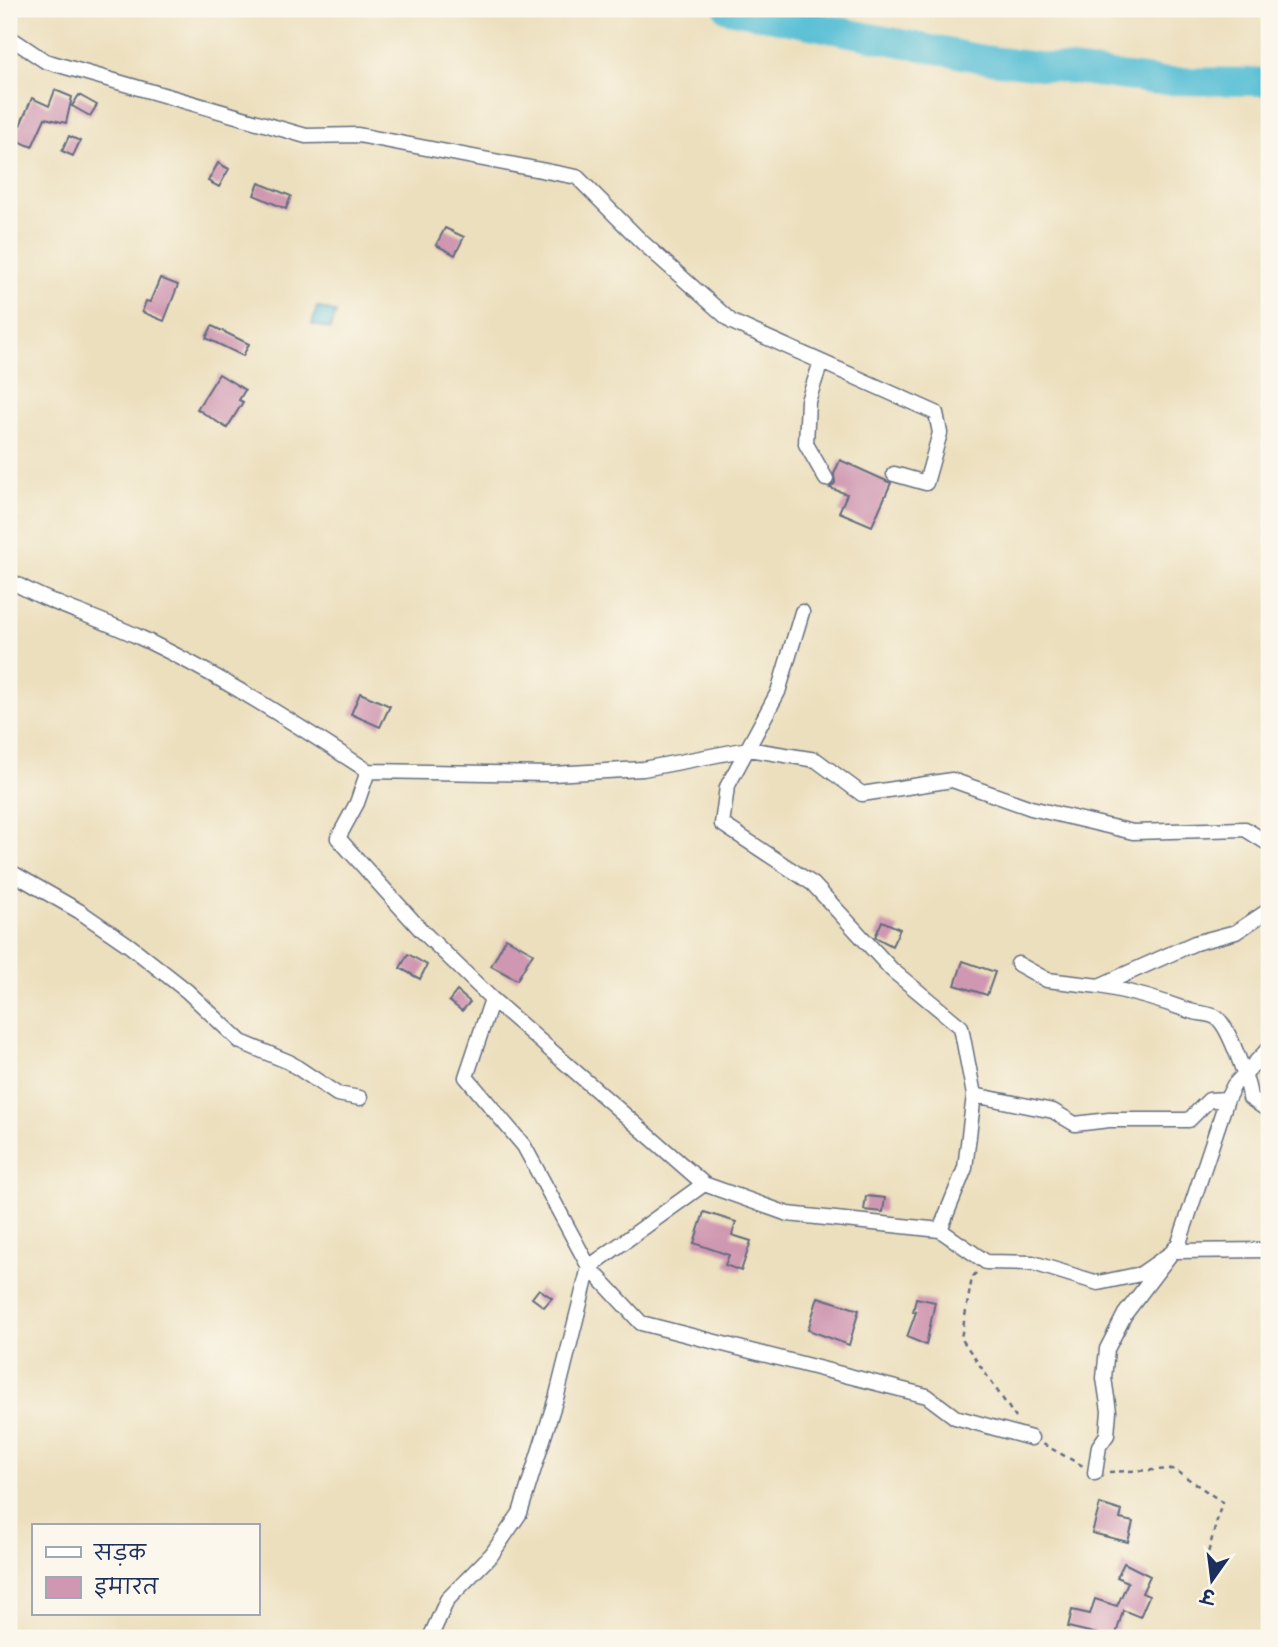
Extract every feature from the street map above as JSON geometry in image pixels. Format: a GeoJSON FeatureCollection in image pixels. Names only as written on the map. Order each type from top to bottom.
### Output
{"type":"FeatureCollection","features":[{"type":"Feature","properties":{"kind":"street"},"geometry":{"type":"LineString","coordinates":[[9,37],[46,61],[306,136],[358,135],[577,177],[642,242],[732,322],[936,413],[940,433],[926,483],[894,474]]}},
{"type":"Feature","properties":{"kind":"street"},"geometry":{"type":"LineString","coordinates":[[821,362],[808,401],[806,444],[825,479]]}},
{"type":"Feature","properties":{"kind":"street"},"geometry":{"type":"LineString","coordinates":[[9,580],[40,598],[136,636],[269,706],[368,771],[552,774],[630,770],[748,749],[816,760],[862,794],[952,780],[1031,808],[1133,832],[1245,829],[1269,844]]}},
{"type":"Feature","properties":{"kind":"street"},"geometry":{"type":"LineString","coordinates":[[802,612],[778,692],[727,787],[722,824],[813,884],[892,970],[961,1027],[974,1095],[964,1168],[940,1230]]}},
{"type":"Feature","properties":{"kind":"street"},"geometry":{"type":"LineString","coordinates":[[368,771],[357,803],[338,838],[421,930],[492,999],[704,1184],[788,1214],[940,1230],[986,1262],[1034,1263],[1098,1283],[1140,1274],[1174,1251],[1269,1250]]}},
{"type":"Feature","properties":{"kind":"street"},"geometry":{"type":"LineString","coordinates":[[9,871],[79,911],[130,946],[187,991],[241,1042],[289,1062],[337,1094],[360,1098]]}},
{"type":"Feature","properties":{"kind":"street"},"geometry":{"type":"LineString","coordinates":[[1099,986],[1195,943],[1236,932],[1269,911]]}},
{"type":"Feature","properties":{"kind":"street"},"geometry":{"type":"LineString","coordinates":[[1018,964],[1046,980],[1144,995],[1193,1013],[1215,1016],[1224,1026],[1250,1087],[1250,1098],[1269,1111]]}},
{"type":"Feature","properties":{"kind":"street"},"geometry":{"type":"LineString","coordinates":[[492,999],[466,1077],[524,1146],[589,1267],[641,1323],[927,1396],[955,1417],[1031,1438]]}},
{"type":"Feature","properties":{"kind":"street"},"geometry":{"type":"LineString","coordinates":[[1096,1473],[1099,1446],[1107,1435],[1110,1411],[1104,1378],[1107,1349],[1125,1314],[1163,1260],[1179,1243],[1227,1100],[1243,1075],[1269,1048]]}},
{"type":"Feature","properties":{"kind":"street"},"geometry":{"type":"LineString","coordinates":[[974,1095],[1053,1111],[1075,1124],[1109,1120],[1189,1120],[1209,1100],[1227,1100]]}},
{"type":"Feature","properties":{"kind":"street"},"geometry":{"type":"LineString","coordinates":[[430,1638],[447,1600],[492,1554],[520,1513],[557,1395],[589,1267],[704,1184]]}},
{"type":"Feature","properties":{"kind":"path"},"geometry":{"type":"LineString","coordinates":[[986,1262],[972,1278],[961,1338],[1031,1438],[1096,1473],[1174,1469],[1222,1502],[1205,1564]]}},
{"type":"Feature","properties":{"kind":"water"},"geometry":{"type":"Polygon","coordinates":[[[317,307],[336,313],[330,329],[312,324],[317,307]]]}},
{"type":"Feature","properties":{"kind":"building"},"geometry":{"type":"Polygon","coordinates":[[[55,90],[72,97],[66,123],[45,118],[32,147],[14,139],[32,98],[49,106],[55,90]]]}},
{"type":"Feature","properties":{"kind":"building"},"geometry":{"type":"Polygon","coordinates":[[[79,95],[97,105],[90,116],[72,106],[79,95]]]}},
{"type":"Feature","properties":{"kind":"building"},"geometry":{"type":"Polygon","coordinates":[[[69,136],[80,141],[73,156],[62,151],[69,136]]]}},
{"type":"Feature","properties":{"kind":"building"},"geometry":{"type":"Polygon","coordinates":[[[218,163],[229,169],[219,187],[208,181],[218,163]]]}},
{"type":"Feature","properties":{"kind":"building"},"geometry":{"type":"Polygon","coordinates":[[[259,183],[291,196],[286,209],[254,195],[259,183]]]}},
{"type":"Feature","properties":{"kind":"building"},"geometry":{"type":"Polygon","coordinates":[[[445,228],[464,237],[455,255],[436,245],[445,228]]]}},
{"type":"Feature","properties":{"kind":"building"},"geometry":{"type":"Polygon","coordinates":[[[160,278],[178,285],[164,321],[142,312],[146,301],[150,302],[160,278]]]}},
{"type":"Feature","properties":{"kind":"building"},"geometry":{"type":"Polygon","coordinates":[[[212,326],[249,344],[243,356],[206,338],[212,326]]]}},
{"type":"Feature","properties":{"kind":"building"},"geometry":{"type":"Polygon","coordinates":[[[219,374],[245,390],[239,400],[243,402],[227,428],[197,409],[219,374]]]}},
{"type":"Feature","properties":{"kind":"building"},"geometry":{"type":"Polygon","coordinates":[[[840,460],[891,483],[872,526],[839,512],[847,494],[830,488],[835,483],[834,474],[840,460]]]}},
{"type":"Feature","properties":{"kind":"building"},"geometry":{"type":"Polygon","coordinates":[[[360,693],[390,706],[380,727],[351,714],[360,693]]]}},
{"type":"Feature","properties":{"kind":"building"},"geometry":{"type":"Polygon","coordinates":[[[882,921],[900,929],[892,946],[875,937],[882,921]]]}},
{"type":"Feature","properties":{"kind":"building"},"geometry":{"type":"Polygon","coordinates":[[[506,938],[533,953],[517,980],[491,966],[506,938]]]}},
{"type":"Feature","properties":{"kind":"building"},"geometry":{"type":"Polygon","coordinates":[[[408,954],[427,965],[420,979],[400,968],[408,954]]]}},
{"type":"Feature","properties":{"kind":"building"},"geometry":{"type":"Polygon","coordinates":[[[963,961],[995,972],[987,995],[955,985],[963,961]]]}},
{"type":"Feature","properties":{"kind":"building"},"geometry":{"type":"Polygon","coordinates":[[[457,991],[470,1002],[462,1011],[449,1001],[457,991]]]}},
{"type":"Feature","properties":{"kind":"building"},"geometry":{"type":"Polygon","coordinates":[[[866,1196],[885,1198],[883,1212],[864,1210],[866,1196]]]}},
{"type":"Feature","properties":{"kind":"building"},"geometry":{"type":"Polygon","coordinates":[[[704,1212],[736,1222],[732,1235],[751,1241],[741,1271],[725,1265],[729,1255],[694,1243],[704,1212]]]}},
{"type":"Feature","properties":{"kind":"building"},"geometry":{"type":"Polygon","coordinates":[[[539,1289],[552,1298],[544,1307],[532,1298],[539,1289]]]}},
{"type":"Feature","properties":{"kind":"building"},"geometry":{"type":"Polygon","coordinates":[[[818,1297],[859,1310],[849,1345],[808,1330],[818,1297]]]}},
{"type":"Feature","properties":{"kind":"building"},"geometry":{"type":"Polygon","coordinates":[[[916,1298],[935,1302],[926,1345],[907,1337],[916,1312],[913,1312],[916,1298]]]}},
{"type":"Feature","properties":{"kind":"building"},"geometry":{"type":"Polygon","coordinates":[[[1100,1504],[1122,1511],[1120,1519],[1133,1522],[1128,1542],[1092,1533],[1100,1504]]]}},
{"type":"Feature","properties":{"kind":"building"},"geometry":{"type":"Polygon","coordinates":[[[1124,1563],[1150,1576],[1142,1593],[1149,1596],[1140,1617],[1123,1610],[1115,1638],[1068,1627],[1072,1610],[1090,1614],[1095,1599],[1117,1606],[1128,1582],[1117,1577],[1124,1563]]]}},
{"type":"Feature","properties":{"kind":"waterway"},"geometry":{"type":"LineString","coordinates":[[728,9],[983,59],[1160,81],[1269,82]]}}]}
